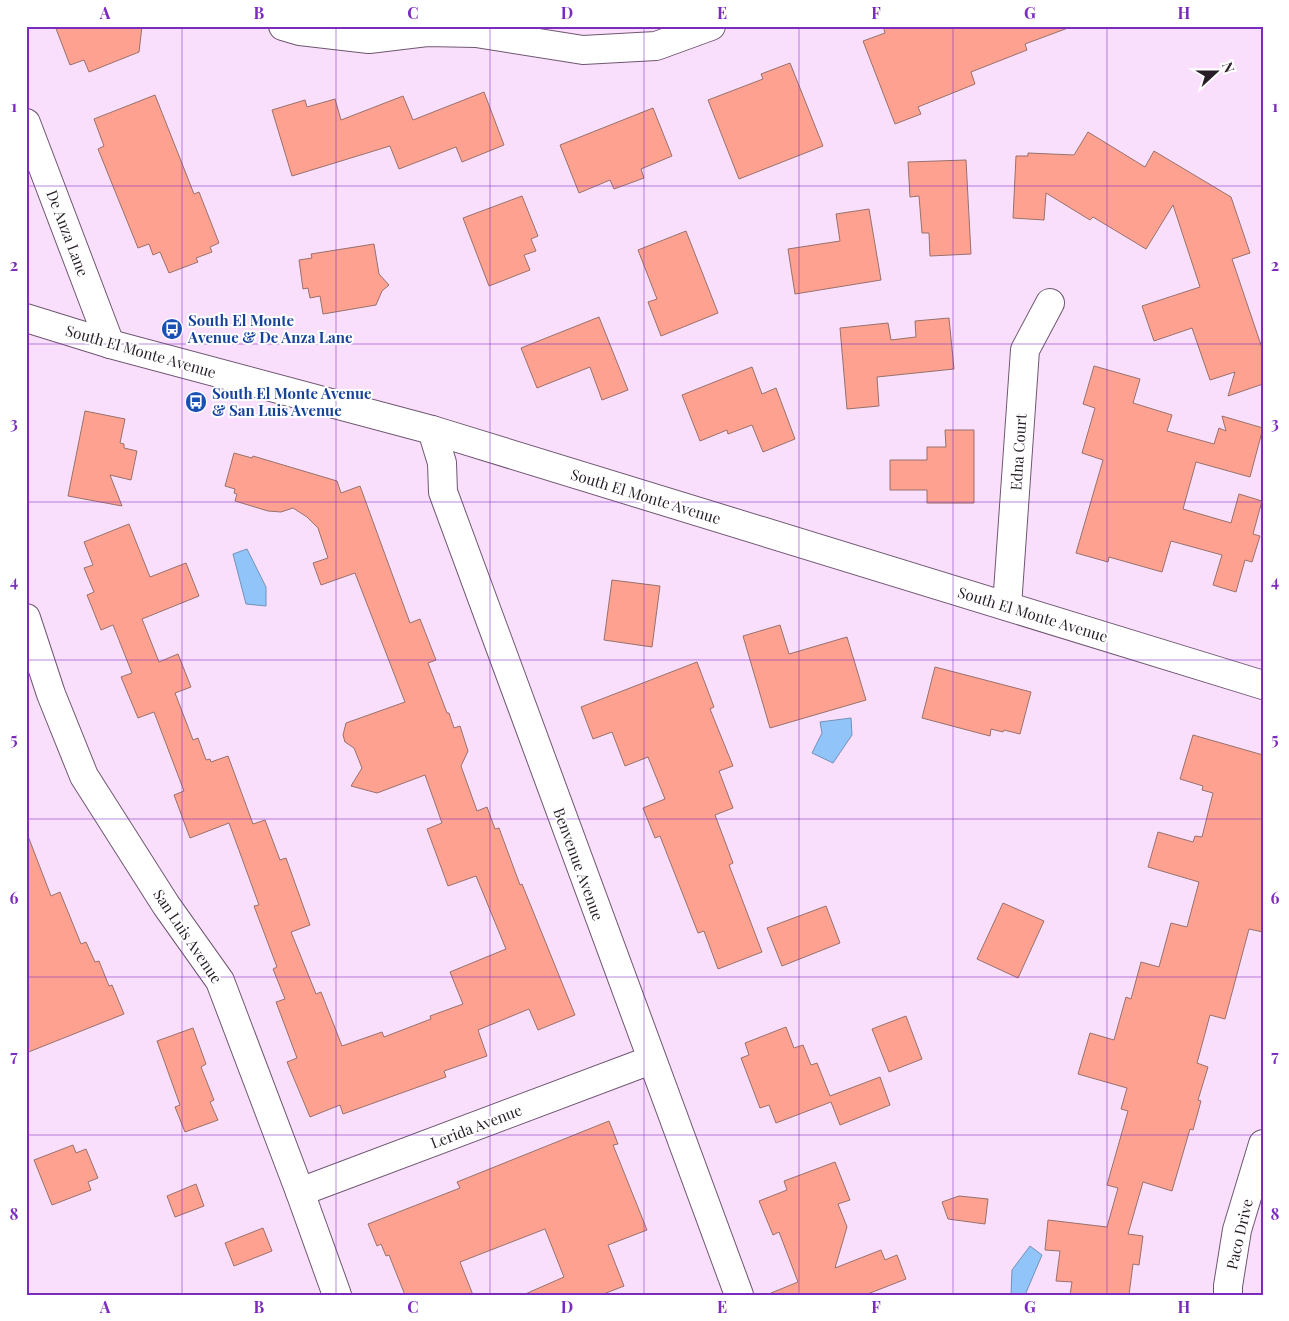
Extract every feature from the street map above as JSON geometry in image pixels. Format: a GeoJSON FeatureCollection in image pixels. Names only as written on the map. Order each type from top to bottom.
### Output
{"type":"FeatureCollection","features":[{"type":"Feature","properties":{"kind":"street"},"geometry":{"type":"LineString","coordinates":[[283,26],[300,31],[369,39],[427,32],[476,33],[583,50],[656,46],[711,26]]}},
{"type":"Feature","properties":{"kind":"street","name":"De Anza Lane"},"geometry":{"type":"LineString","coordinates":[[26,123],[110,344]]}},
{"type":"Feature","properties":{"kind":"street","name":"Edna Court"},"geometry":{"type":"LineString","coordinates":[[1007,606],[1025,350],[1050,303]]}},
{"type":"Feature","properties":{"kind":"street","name":"South El Monte Avenue"},"geometry":{"type":"LineString","coordinates":[[26,318],[110,344],[432,430],[1263,685]]}},
{"type":"Feature","properties":{"kind":"street","name":"Benvenue Avenue"},"geometry":{"type":"LineString","coordinates":[[432,430],[442,463],[442,492],[739,1295]]}},
{"type":"Feature","properties":{"kind":"street","name":"San Luis Avenue"},"geometry":{"type":"LineString","coordinates":[[26,618],[51,694],[84,776],[166,905],[220,981],[337,1295]]}},
{"type":"Feature","properties":{"kind":"street","name":"Lerida Avenue"},"geometry":{"type":"LineString","coordinates":[[300,1192],[651,1060]]}},
{"type":"Feature","properties":{"kind":"street","name":"Paco Drive"},"geometry":{"type":"LineString","coordinates":[[1228,1295],[1237,1230],[1263,1144]]}},
{"type":"Feature","properties":{"kind":"water"},"geometry":{"type":"Polygon","coordinates":[[[247,549],[266,587],[266,606],[246,604],[233,554],[247,549]]]}},
{"type":"Feature","properties":{"kind":"water"},"geometry":{"type":"Polygon","coordinates":[[[851,718],[852,735],[833,763],[812,753],[822,733],[820,722],[851,718]]]}},
{"type":"Feature","properties":{"kind":"water"},"geometry":{"type":"Polygon","coordinates":[[[1030,1246],[1042,1255],[1025,1295],[1011,1295],[1012,1270],[1030,1246]]]}},
{"type":"Feature","properties":{"kind":"building"},"geometry":{"type":"Polygon","coordinates":[[[55,26],[142,26],[139,52],[89,72],[84,60],[70,65],[55,26]]]}},
{"type":"Feature","properties":{"kind":"building"},"geometry":{"type":"Polygon","coordinates":[[[883,26],[1067,26],[1068,28],[1025,44],[1027,50],[971,72],[975,84],[918,107],[921,114],[895,124],[863,41],[885,33],[883,26]]]}},
{"type":"Feature","properties":{"kind":"building"},"geometry":{"type":"Polygon","coordinates":[[[790,63],[823,146],[739,179],[708,100],[763,79],[761,74],[790,63]]]}},
{"type":"Feature","properties":{"kind":"building"},"geometry":{"type":"Polygon","coordinates":[[[484,92],[504,145],[462,162],[456,147],[399,169],[390,146],[292,176],[272,110],[305,100],[307,107],[335,99],[341,120],[403,96],[413,120],[484,92]]]}},
{"type":"Feature","properties":{"kind":"building"},"geometry":{"type":"Polygon","coordinates":[[[155,95],[194,194],[199,192],[219,243],[210,247],[212,252],[196,258],[198,262],[169,273],[160,252],[153,255],[149,244],[138,248],[98,149],[104,146],[94,119],[155,95]]]}},
{"type":"Feature","properties":{"kind":"building"},"geometry":{"type":"Polygon","coordinates":[[[653,108],[672,156],[641,169],[644,178],[614,189],[610,180],[579,193],[560,145],[653,108]]]}},
{"type":"Feature","properties":{"kind":"building"},"geometry":{"type":"Polygon","coordinates":[[[1088,132],[1145,167],[1154,151],[1231,197],[1250,253],[1232,259],[1263,351],[1263,384],[1228,396],[1235,372],[1210,380],[1192,328],[1154,341],[1142,306],[1200,287],[1173,205],[1146,249],[1093,217],[1090,220],[1046,193],[1044,220],[1013,218],[1016,156],[1028,156],[1028,153],[1074,155],[1088,132]]]}},
{"type":"Feature","properties":{"kind":"building"},"geometry":{"type":"Polygon","coordinates":[[[966,160],[971,254],[930,256],[929,233],[922,233],[919,196],[910,197],[908,162],[966,160]]]}},
{"type":"Feature","properties":{"kind":"building"},"geometry":{"type":"Polygon","coordinates":[[[522,196],[538,236],[531,239],[536,251],[524,255],[530,270],[489,286],[463,218],[522,196]]]}},
{"type":"Feature","properties":{"kind":"building"},"geometry":{"type":"Polygon","coordinates":[[[869,209],[881,280],[795,294],[788,249],[840,241],[836,214],[869,209]]]}},
{"type":"Feature","properties":{"kind":"building"},"geometry":{"type":"Polygon","coordinates":[[[686,231],[718,313],[661,336],[648,302],[657,299],[638,250],[686,231]]]}},
{"type":"Feature","properties":{"kind":"building"},"geometry":{"type":"Polygon","coordinates":[[[374,244],[379,274],[389,285],[382,291],[376,305],[323,314],[320,296],[310,298],[308,288],[303,289],[299,260],[312,258],[311,254],[374,244]]]}},
{"type":"Feature","properties":{"kind":"building"},"geometry":{"type":"Polygon","coordinates":[[[599,317],[628,390],[602,400],[590,367],[537,388],[521,348],[599,317]]]}},
{"type":"Feature","properties":{"kind":"building"},"geometry":{"type":"Polygon","coordinates":[[[949,318],[954,369],[877,377],[879,406],[847,409],[840,328],[888,323],[891,340],[916,337],[915,321],[949,318]]]}},
{"type":"Feature","properties":{"kind":"building"},"geometry":{"type":"Polygon","coordinates":[[[1094,366],[1140,379],[1133,403],[1172,415],[1167,431],[1214,444],[1219,428],[1226,431],[1222,416],[1263,428],[1250,477],[1196,462],[1183,509],[1231,523],[1239,494],[1262,501],[1253,534],[1260,536],[1252,562],[1245,560],[1236,592],[1213,585],[1222,555],[1171,541],[1162,572],[1109,557],[1108,562],[1076,553],[1103,460],[1082,453],[1095,408],[1083,404],[1094,366]]]}},
{"type":"Feature","properties":{"kind":"building"},"geometry":{"type":"Polygon","coordinates":[[[752,367],[762,394],[776,388],[795,439],[763,452],[752,425],[728,434],[727,430],[700,441],[682,395],[752,367]]]}},
{"type":"Feature","properties":{"kind":"building"},"geometry":{"type":"Polygon","coordinates":[[[85,411],[125,419],[120,443],[124,444],[124,448],[137,451],[131,480],[110,475],[122,506],[68,496],[85,411]]]}},
{"type":"Feature","properties":{"kind":"building"},"geometry":{"type":"Polygon","coordinates":[[[945,430],[974,430],[974,503],[927,503],[927,490],[890,490],[890,460],[927,460],[927,447],[946,447],[945,430]]]}},
{"type":"Feature","properties":{"kind":"building"},"geometry":{"type":"Polygon","coordinates":[[[234,453],[252,458],[253,456],[337,481],[341,493],[360,486],[410,623],[420,619],[436,660],[428,663],[447,713],[449,713],[454,728],[460,726],[468,751],[461,766],[477,811],[487,807],[495,829],[499,828],[520,885],[522,884],[575,1015],[538,1030],[529,1009],[478,1030],[487,1056],[444,1071],[446,1077],[343,1114],[340,1105],[310,1117],[287,1062],[297,1058],[276,1002],[285,999],[273,969],[277,967],[254,906],[259,905],[229,823],[190,838],[174,795],[184,791],[154,712],[138,718],[121,677],[132,673],[113,625],[101,630],[87,595],[94,592],[84,568],[93,565],[84,542],[129,524],[150,577],[186,563],[199,596],[142,619],[159,662],[178,654],[191,687],[175,693],[193,740],[198,738],[206,760],[210,759],[211,762],[228,756],[253,824],[265,820],[280,860],[286,858],[310,925],[291,932],[316,994],[321,992],[342,1046],[382,1032],[384,1037],[431,1019],[430,1016],[463,1004],[450,972],[506,949],[476,876],[448,886],[427,829],[442,823],[425,775],[377,793],[351,786],[362,768],[354,748],[345,742],[343,735],[346,723],[405,702],[355,573],[321,585],[313,563],[328,558],[318,528],[307,517],[293,508],[281,512],[268,511],[235,501],[237,494],[234,493],[235,489],[225,486],[234,453]]]}},
{"type":"Feature","properties":{"kind":"building"},"geometry":{"type":"Polygon","coordinates":[[[612,580],[660,586],[652,647],[604,640],[612,580]]]}},
{"type":"Feature","properties":{"kind":"building"},"geometry":{"type":"Polygon","coordinates":[[[780,625],[789,654],[847,637],[866,700],[770,728],[743,636],[780,625]]]}},
{"type":"Feature","properties":{"kind":"building"},"geometry":{"type":"Polygon","coordinates":[[[697,662],[714,707],[710,709],[733,766],[719,771],[733,808],[715,815],[733,863],[729,865],[762,952],[718,969],[704,931],[698,933],[660,836],[655,838],[643,808],[665,799],[648,757],[625,766],[612,732],[593,739],[581,707],[697,662]]]}},
{"type":"Feature","properties":{"kind":"building"},"geometry":{"type":"Polygon","coordinates":[[[935,667],[1031,692],[1020,734],[991,729],[990,736],[922,718],[935,667]]]}},
{"type":"Feature","properties":{"kind":"building"},"geometry":{"type":"Polygon","coordinates":[[[1193,735],[1263,755],[1263,932],[1249,929],[1225,1019],[1210,1015],[1197,1063],[1208,1067],[1198,1100],[1201,1101],[1193,1130],[1190,1129],[1172,1191],[1143,1182],[1128,1234],[1143,1236],[1139,1265],[1133,1264],[1129,1295],[1070,1295],[1072,1282],[1056,1281],[1060,1251],[1045,1250],[1048,1220],[1107,1227],[1118,1188],[1107,1185],[1128,1111],[1121,1109],[1127,1088],[1078,1074],[1090,1033],[1114,1040],[1126,997],[1131,999],[1141,962],[1159,967],[1171,923],[1187,927],[1199,882],[1148,867],[1158,832],[1193,842],[1195,836],[1202,837],[1213,793],[1202,790],[1203,786],[1180,779],[1193,735]]]}},
{"type":"Feature","properties":{"kind":"building"},"geometry":{"type":"Polygon","coordinates":[[[26,836],[28,836],[51,896],[60,892],[81,944],[86,942],[95,962],[99,961],[109,986],[112,985],[124,1014],[26,1053],[26,836]]]}},
{"type":"Feature","properties":{"kind":"building"},"geometry":{"type":"Polygon","coordinates":[[[1003,903],[1044,921],[1018,978],[977,959],[1003,903]]]}},
{"type":"Feature","properties":{"kind":"building"},"geometry":{"type":"Polygon","coordinates":[[[826,906],[840,943],[782,966],[767,928],[826,906]]]}},
{"type":"Feature","properties":{"kind":"building"},"geometry":{"type":"Polygon","coordinates":[[[906,1016],[922,1059],[889,1072],[872,1029],[906,1016]]]}},
{"type":"Feature","properties":{"kind":"building"},"geometry":{"type":"Polygon","coordinates":[[[786,1027],[794,1048],[803,1045],[811,1065],[817,1063],[830,1096],[880,1077],[890,1105],[840,1125],[831,1102],[776,1123],[769,1105],[760,1108],[741,1058],[749,1055],[745,1043],[786,1027]]]}},
{"type":"Feature","properties":{"kind":"building"},"geometry":{"type":"Polygon","coordinates":[[[193,1028],[206,1064],[201,1067],[214,1100],[210,1102],[218,1120],[185,1132],[175,1107],[180,1105],[157,1041],[193,1028]]]}},
{"type":"Feature","properties":{"kind":"building"},"geometry":{"type":"Polygon","coordinates":[[[609,1121],[618,1144],[613,1145],[647,1230],[608,1245],[624,1286],[601,1295],[523,1295],[564,1277],[545,1229],[460,1262],[473,1295],[405,1295],[389,1255],[386,1256],[381,1244],[377,1246],[368,1224],[460,1188],[457,1182],[609,1121]]]}},
{"type":"Feature","properties":{"kind":"building"},"geometry":{"type":"Polygon","coordinates":[[[73,1145],[76,1153],[86,1149],[98,1178],[88,1182],[91,1190],[52,1205],[34,1160],[73,1145]]]}},
{"type":"Feature","properties":{"kind":"building"},"geometry":{"type":"Polygon","coordinates":[[[835,1162],[850,1200],[838,1204],[847,1227],[835,1268],[881,1250],[885,1260],[897,1255],[906,1279],[865,1295],[771,1295],[771,1293],[798,1282],[779,1232],[773,1235],[759,1201],[787,1190],[784,1181],[835,1162]]]}},
{"type":"Feature","properties":{"kind":"building"},"geometry":{"type":"Polygon","coordinates":[[[196,1184],[204,1206],[175,1217],[167,1196],[196,1184]]]}},
{"type":"Feature","properties":{"kind":"building"},"geometry":{"type":"Polygon","coordinates":[[[959,1196],[988,1199],[985,1224],[948,1219],[942,1202],[959,1196]]]}},
{"type":"Feature","properties":{"kind":"building"},"geometry":{"type":"Polygon","coordinates":[[[263,1228],[272,1251],[234,1266],[225,1243],[263,1228]]]}},
{"type":"Feature","properties":{"kind":"place","name":"South El Monte Avenue & De Anza Lane"},"geometry":{"type":"Point","coordinates":[172,329]}},
{"type":"Feature","properties":{"kind":"place","name":"South El Monte Avenue & San Luis Avenue"},"geometry":{"type":"Point","coordinates":[196,402]}}]}
